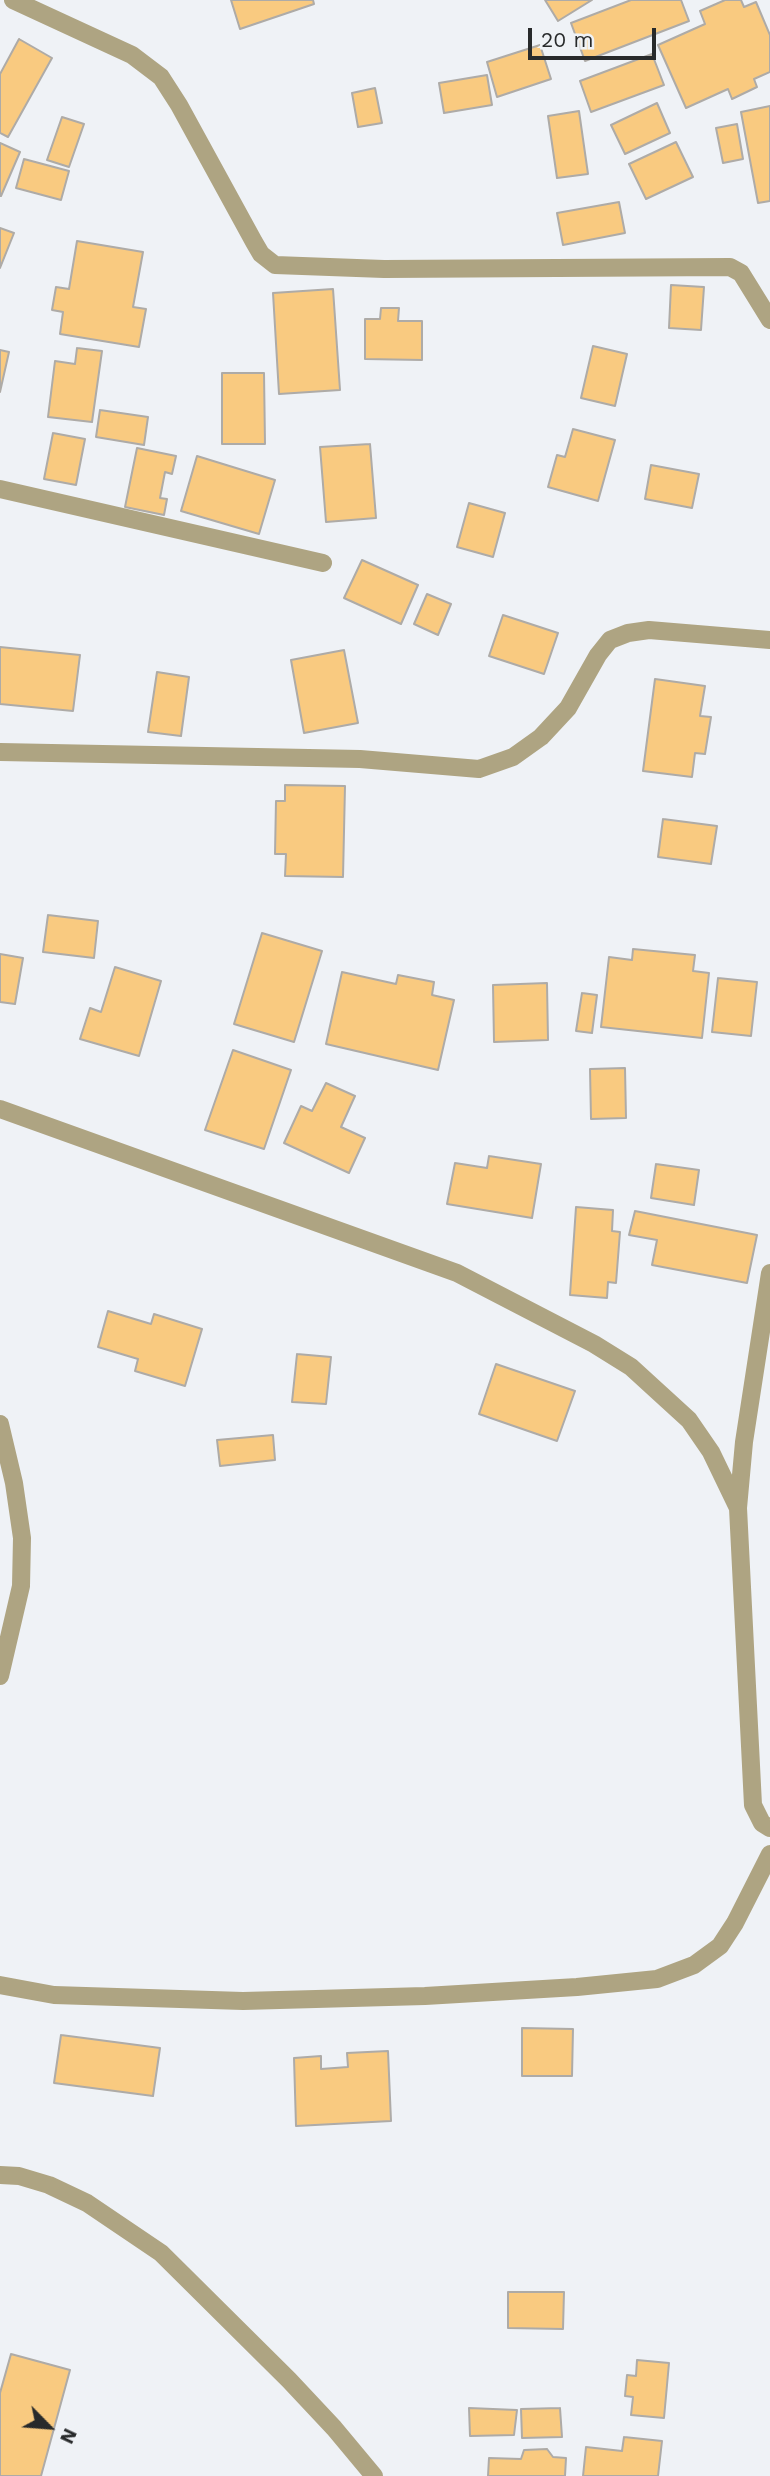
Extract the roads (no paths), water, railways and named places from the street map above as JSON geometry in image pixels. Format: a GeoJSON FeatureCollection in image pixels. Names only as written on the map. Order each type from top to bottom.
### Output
{"type":"FeatureCollection","features":[{"type":"Feature","properties":{"kind":"street"},"geometry":{"type":"LineString","coordinates":[[13,0],[132,55],[161,78],[261,254],[275,265],[384,269],[730,267],[741,273],[770,320]]}},
{"type":"Feature","properties":{"kind":"street"},"geometry":{"type":"LineString","coordinates":[[0,489],[323,563]]}},
{"type":"Feature","properties":{"kind":"street"},"geometry":{"type":"LineString","coordinates":[[0,752],[360,759],[479,769],[513,757],[541,737],[568,709],[598,655],[610,640],[628,633],[649,630],[770,640]]}},
{"type":"Feature","properties":{"kind":"street"},"geometry":{"type":"LineString","coordinates":[[0,1109],[457,1273],[594,1344],[631,1367],[689,1420],[711,1452],[738,1508]]}},
{"type":"Feature","properties":{"kind":"street"},"geometry":{"type":"LineString","coordinates":[[770,1273],[744,1442],[738,1508],[753,1805],[762,1823],[770,1828]]}},
{"type":"Feature","properties":{"kind":"street"},"geometry":{"type":"LineString","coordinates":[[0,1424],[14,1483],[22,1538],[21,1586],[0,1676]]}},
{"type":"Feature","properties":{"kind":"street"},"geometry":{"type":"LineString","coordinates":[[0,1985],[54,1995],[243,2001],[439,1995],[577,1987],[657,1979],[694,1965],[720,1946],[735,1923],[770,1854]]}},
{"type":"Feature","properties":{"kind":"street"},"geometry":{"type":"LineString","coordinates":[[0,2175],[19,2176],[49,2185],[87,2203],[161,2253],[289,2380],[374,2476]]}}]}
